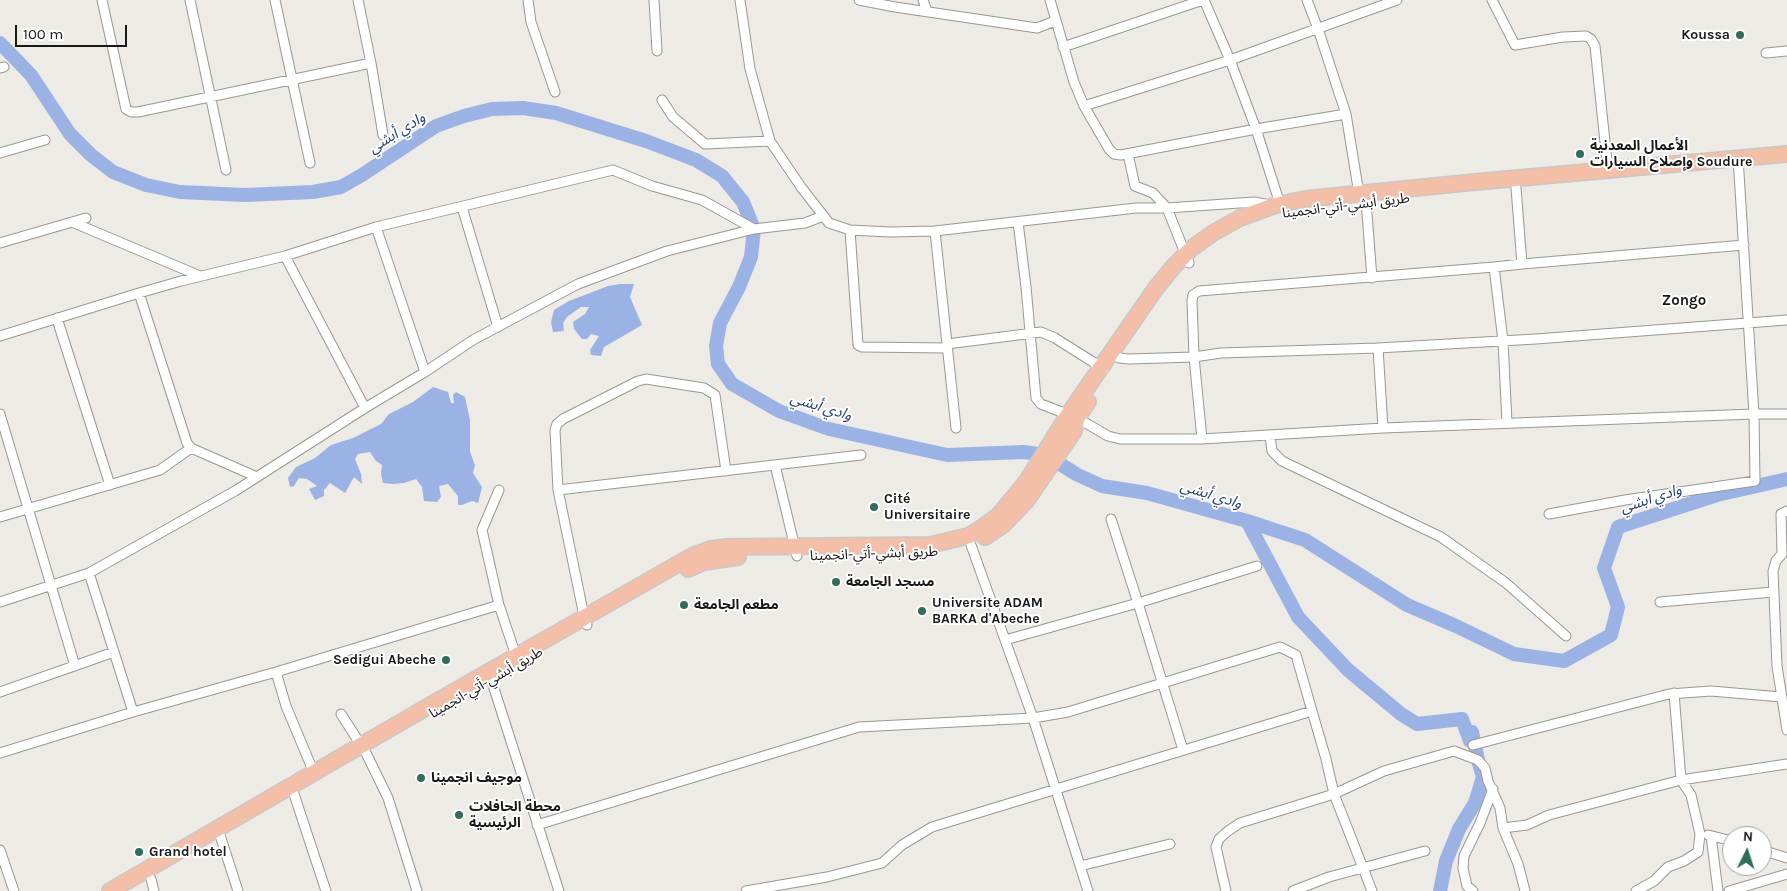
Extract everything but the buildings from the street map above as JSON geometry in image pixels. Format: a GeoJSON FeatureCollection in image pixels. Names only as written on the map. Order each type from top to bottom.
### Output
{"type":"FeatureCollection","features":[{"type":"Feature","properties":{"kind":"highway"},"geometry":{"type":"LineString","coordinates":[[1476,186],[1516,188],[1739,162],[1787,154]]}},
{"type":"Feature","properties":{"kind":"highway"},"geometry":{"type":"LineString","coordinates":[[110,891],[294,794],[516,656],[586,621],[670,567],[700,552],[727,547],[796,551],[930,545],[948,542],[977,531],[998,516],[1027,490],[1104,369],[1116,355],[1156,288],[1188,259],[1192,248],[1240,218],[1276,205],[1305,199],[1362,198],[1608,171],[1739,162],[1787,164]]}},
{"type":"Feature","properties":{"kind":"highway","name":"طريق أبشي-أتي-انجمينا"},"geometry":{"type":"LineString","coordinates":[[1188,259],[1243,228],[1271,216],[1362,198]]}},
{"type":"Feature","properties":{"kind":"highway","name":"طريق أبشي-أتي-انجمينا"},"geometry":{"type":"LineString","coordinates":[[796,551],[940,553],[971,545],[1003,525],[1027,490]]}},
{"type":"Feature","properties":{"kind":"highway","name":"طريق أبشي-أتي-انجمينا"},"geometry":{"type":"LineString","coordinates":[[436,707],[491,679],[586,621]]}},
{"type":"Feature","properties":{"kind":"highway"},"geometry":{"type":"LineString","coordinates":[[130,891],[153,885],[219,833],[314,773],[364,749]]}},
{"type":"Feature","properties":{"kind":"street"},"geometry":{"type":"LineString","coordinates":[[102,0],[126,109],[131,112],[211,98],[370,63]]}},
{"type":"Feature","properties":{"kind":"street"},"geometry":{"type":"LineString","coordinates":[[190,0],[226,170]]}},
{"type":"Feature","properties":{"kind":"street"},"geometry":{"type":"LineString","coordinates":[[275,0],[310,163]]}},
{"type":"Feature","properties":{"kind":"street"},"geometry":{"type":"LineString","coordinates":[[358,0],[383,135]]}},
{"type":"Feature","properties":{"kind":"street"},"geometry":{"type":"LineString","coordinates":[[528,0],[531,22],[555,92]]}},
{"type":"Feature","properties":{"kind":"street"},"geometry":{"type":"LineString","coordinates":[[654,0],[658,51]]}},
{"type":"Feature","properties":{"kind":"street"},"geometry":{"type":"LineString","coordinates":[[740,0],[750,70],[770,141],[801,187],[829,223],[850,230],[890,232],[935,231],[1136,208],[1167,208],[1254,202],[1276,205],[1256,129],[1230,60],[1204,0],[1063,47]]}},
{"type":"Feature","properties":{"kind":"street"},"geometry":{"type":"LineString","coordinates":[[859,0],[1037,28],[1055,22]]}},
{"type":"Feature","properties":{"kind":"street"},"geometry":{"type":"LineString","coordinates":[[922,0],[927,11]]}},
{"type":"Feature","properties":{"kind":"street"},"geometry":{"type":"LineString","coordinates":[[1050,0],[1063,47],[1084,106],[1109,149],[1114,154],[1128,154],[1346,114]]}},
{"type":"Feature","properties":{"kind":"street"},"geometry":{"type":"LineString","coordinates":[[1306,0],[1318,29],[1346,114],[1362,198],[1372,278]]}},
{"type":"Feature","properties":{"kind":"street"},"geometry":{"type":"LineString","coordinates":[[1084,106],[1230,60],[1318,29],[1386,2],[1397,0]]}},
{"type":"Feature","properties":{"kind":"street"},"geometry":{"type":"LineString","coordinates":[[1492,0],[1516,45],[1563,37],[1586,36],[1591,39],[1595,46],[1608,171]]}},
{"type":"Feature","properties":{"kind":"street"},"geometry":{"type":"LineString","coordinates":[[1766,53],[1787,51]]}},
{"type":"Feature","properties":{"kind":"street"},"geometry":{"type":"LineString","coordinates":[[662,100],[673,117],[705,144],[770,141]]}},
{"type":"Feature","properties":{"kind":"street"},"geometry":{"type":"LineString","coordinates":[[0,153],[45,140]]}},
{"type":"Feature","properties":{"kind":"street"},"geometry":{"type":"LineString","coordinates":[[1128,154],[1135,186],[1153,193],[1167,208],[1188,259]]}},
{"type":"Feature","properties":{"kind":"street"},"geometry":{"type":"LineString","coordinates":[[1549,514],[1625,500],[1755,481],[1754,414],[1739,162]]}},
{"type":"Feature","properties":{"kind":"street"},"geometry":{"type":"LineString","coordinates":[[0,336],[138,293],[284,256],[376,227],[613,170],[652,186],[702,200],[754,228]]}},
{"type":"Feature","properties":{"kind":"street"},"geometry":{"type":"LineString","coordinates":[[1516,188],[1522,264]]}},
{"type":"Feature","properties":{"kind":"street"},"geometry":{"type":"LineString","coordinates":[[462,207],[498,328]]}},
{"type":"Feature","properties":{"kind":"street"},"geometry":{"type":"LineString","coordinates":[[0,602],[89,573],[235,491],[473,340],[578,284],[667,251],[754,228],[805,223],[823,216]]}},
{"type":"Feature","properties":{"kind":"street"},"geometry":{"type":"LineString","coordinates":[[0,243],[86,218]]}},
{"type":"Feature","properties":{"kind":"street"},"geometry":{"type":"LineString","coordinates":[[72,222],[200,276]]}},
{"type":"Feature","properties":{"kind":"street"},"geometry":{"type":"LineString","coordinates":[[1018,222],[1036,398],[1041,404],[1071,422],[1120,439],[1202,439],[1383,428],[1787,414]]}},
{"type":"Feature","properties":{"kind":"street"},"geometry":{"type":"LineString","coordinates":[[376,227],[425,372]]}},
{"type":"Feature","properties":{"kind":"street"},"geometry":{"type":"LineString","coordinates":[[850,230],[858,344],[862,347],[947,346],[1041,332],[1048,334],[1104,369]]}},
{"type":"Feature","properties":{"kind":"street"},"geometry":{"type":"LineString","coordinates":[[935,231],[956,428]]}},
{"type":"Feature","properties":{"kind":"street"},"geometry":{"type":"LineString","coordinates":[[1202,439],[1194,357],[1192,301],[1193,294],[1199,291],[1372,278],[1744,245]]}},
{"type":"Feature","properties":{"kind":"street"},"geometry":{"type":"LineString","coordinates":[[284,256],[364,408]]}},
{"type":"Feature","properties":{"kind":"street"},"geometry":{"type":"LineString","coordinates":[[1494,267],[1502,341],[1507,423]]}},
{"type":"Feature","properties":{"kind":"street"},"geometry":{"type":"LineString","coordinates":[[138,293],[187,443],[191,448],[257,476]]}},
{"type":"Feature","properties":{"kind":"street"},"geometry":{"type":"LineString","coordinates":[[57,318],[110,485]]}},
{"type":"Feature","properties":{"kind":"street"},"geometry":{"type":"LineString","coordinates":[[1116,355],[1129,359],[1194,357],[1222,353],[1378,348],[1787,320]]}},
{"type":"Feature","properties":{"kind":"street"},"geometry":{"type":"LineString","coordinates":[[1378,348],[1383,428]]}},
{"type":"Feature","properties":{"kind":"street"},"geometry":{"type":"LineString","coordinates":[[586,621],[558,490],[555,430],[557,424],[638,381],[646,379],[704,388],[715,395],[726,471]]}},
{"type":"Feature","properties":{"kind":"street"},"geometry":{"type":"LineString","coordinates":[[0,414],[75,666]]}},
{"type":"Feature","properties":{"kind":"street"},"geometry":{"type":"LineString","coordinates":[[1270,436],[1272,451],[1282,460],[1441,537],[1506,583],[1566,636]]}},
{"type":"Feature","properties":{"kind":"street"},"geometry":{"type":"LineString","coordinates":[[0,517],[160,470],[191,448]]}},
{"type":"Feature","properties":{"kind":"street"},"geometry":{"type":"LineString","coordinates":[[558,490],[862,455]]}},
{"type":"Feature","properties":{"kind":"street"},"geometry":{"type":"LineString","coordinates":[[774,465],[796,551]]}},
{"type":"Feature","properties":{"kind":"street"},"geometry":{"type":"LineString","coordinates":[[499,490],[482,530],[499,605],[516,656]]}},
{"type":"Feature","properties":{"kind":"street"},"geometry":{"type":"LineString","coordinates":[[1787,511],[1782,514],[1782,554],[1772,570],[1777,666],[1787,730]]}},
{"type":"Feature","properties":{"kind":"street"},"geometry":{"type":"LineString","coordinates":[[1111,519],[1183,750]]}},
{"type":"Feature","properties":{"kind":"street"},"geometry":{"type":"LineString","coordinates":[[971,545],[1033,718],[1088,891]]}},
{"type":"Feature","properties":{"kind":"street"},"geometry":{"type":"LineString","coordinates":[[1005,640],[1138,603],[1257,566]]}},
{"type":"Feature","properties":{"kind":"street"},"geometry":{"type":"LineString","coordinates":[[89,573],[133,712]]}},
{"type":"Feature","properties":{"kind":"street"},"geometry":{"type":"LineString","coordinates":[[1660,602],[1773,592]]}},
{"type":"Feature","properties":{"kind":"street"},"geometry":{"type":"LineString","coordinates":[[0,753],[499,605]]}},
{"type":"Feature","properties":{"kind":"street"},"geometry":{"type":"LineString","coordinates":[[537,825],[859,727],[1033,718],[1068,712],[1280,647],[1296,655],[1326,759],[1334,794],[1372,891]]}},
{"type":"Feature","properties":{"kind":"street"},"geometry":{"type":"LineString","coordinates":[[0,692],[114,652]]}},
{"type":"Feature","properties":{"kind":"street"},"geometry":{"type":"LineString","coordinates":[[276,672],[286,706],[314,773]]}},
{"type":"Feature","properties":{"kind":"street"},"geometry":{"type":"LineString","coordinates":[[491,679],[559,891]]}},
{"type":"Feature","properties":{"kind":"street"},"geometry":{"type":"LineString","coordinates":[[1473,745],[1674,693],[1711,691],[1781,697]]}},
{"type":"Feature","properties":{"kind":"street"},"geometry":{"type":"LineString","coordinates":[[1636,891],[1654,881],[1668,867],[1684,861],[1698,852],[1700,834],[1691,795],[1680,780],[1674,693]]}},
{"type":"Feature","properties":{"kind":"street"},"geometry":{"type":"LineString","coordinates":[[746,891],[827,877],[882,863],[902,845],[932,827],[1312,710]]}},
{"type":"Feature","properties":{"kind":"street"},"geometry":{"type":"LineString","coordinates":[[342,714],[364,749],[388,798],[417,891]]}},
{"type":"Feature","properties":{"kind":"street"},"geometry":{"type":"LineString","coordinates":[[1226,891],[1216,847],[1219,839],[1228,831],[1240,824],[1334,794],[1384,771],[1454,751],[1478,760],[1485,768],[1500,808],[1503,828],[1518,864],[1525,891]]}},
{"type":"Feature","properties":{"kind":"street"},"geometry":{"type":"LineString","coordinates":[[1503,828],[1527,825],[1549,815],[1680,780],[1787,764]]}},
{"type":"Feature","properties":{"kind":"street"},"geometry":{"type":"LineString","coordinates":[[1469,889],[1463,868],[1464,856],[1480,823],[1492,789]]}},
{"type":"Feature","properties":{"kind":"street"},"geometry":{"type":"LineString","coordinates":[[294,794],[326,891]]}},
{"type":"Feature","properties":{"kind":"street"},"geometry":{"type":"LineString","coordinates":[[219,833],[238,891]]}},
{"type":"Feature","properties":{"kind":"street"},"geometry":{"type":"LineString","coordinates":[[1700,834],[1722,839]]}},
{"type":"Feature","properties":{"kind":"street"},"geometry":{"type":"LineString","coordinates":[[1711,836],[1718,891]]}},
{"type":"Feature","properties":{"kind":"street"},"geometry":{"type":"LineString","coordinates":[[1080,866],[1170,844]]}},
{"type":"Feature","properties":{"kind":"street"},"geometry":{"type":"LineString","coordinates":[[0,850],[14,891]]}},
{"type":"Feature","properties":{"kind":"street"},"geometry":{"type":"LineString","coordinates":[[1293,891],[1329,877],[1425,851]]}},
{"type":"Feature","properties":{"kind":"street"},"geometry":{"type":"LineString","coordinates":[[1772,853],[1787,858]]}},
{"type":"Feature","properties":{"kind":"street"},"geometry":{"type":"LineString","coordinates":[[1729,891],[1787,874]]}},
{"type":"Feature","properties":{"kind":"water"},"geometry":{"type":"Polygon","coordinates":[[[634,284],[630,297],[642,325],[604,347],[601,356],[591,355],[590,350],[599,336],[591,334],[587,339],[582,339],[574,329],[573,322],[585,314],[589,307],[581,307],[567,317],[563,323],[564,331],[553,332],[551,322],[554,310],[569,301],[608,286],[634,284]]]}},
{"type":"Feature","properties":{"kind":"water"},"geometry":{"type":"Polygon","coordinates":[[[433,387],[448,392],[451,403],[454,403],[453,395],[456,392],[465,397],[470,420],[470,452],[475,465],[473,473],[482,487],[478,503],[472,501],[458,505],[458,496],[448,484],[439,486],[441,497],[437,502],[424,501],[422,487],[416,479],[404,483],[383,483],[382,465],[376,461],[370,452],[358,454],[355,459],[361,474],[362,484],[354,477],[345,493],[330,483],[324,490],[324,496],[315,500],[309,489],[317,486],[307,479],[299,478],[294,486],[290,487],[288,478],[296,467],[315,458],[331,445],[353,438],[381,424],[389,414],[413,402],[433,387]]]}},
{"type":"Feature","properties":{"kind":"waterway","name":"وادي أبشي"},"geometry":{"type":"LineString","coordinates":[[0,43],[31,75],[70,134],[91,155],[113,172],[146,185],[180,192],[245,195],[313,192],[341,187],[436,126],[492,109],[523,108],[556,113],[646,141],[696,160],[722,176],[743,202],[754,229],[751,257],[739,287],[720,323],[716,346],[718,364],[732,384],[779,411],[829,429],[947,455],[1024,452],[1038,454],[1049,457],[1076,474],[1102,486],[1147,493],[1247,521],[1305,540],[1407,605],[1514,654],[1564,661],[1611,635],[1618,607],[1604,568],[1618,527],[1717,495],[1787,479]]}},
{"type":"Feature","properties":{"kind":"waterway"},"geometry":{"type":"LineString","coordinates":[[1247,521],[1298,617],[1348,670],[1401,714],[1417,724],[1462,719],[1470,741]]}},
{"type":"Feature","properties":{"kind":"waterway"},"geometry":{"type":"LineString","coordinates":[[1440,891],[1446,861],[1459,829],[1475,803],[1483,777],[1472,732]]}},
{"type":"Feature","properties":{"kind":"place","name":"Koussa"},"geometry":{"type":"Point","coordinates":[1740,35]}},
{"type":"Feature","properties":{"kind":"place","name":"الأعمال المعدنية وإصلاح السيارات Soudure"},"geometry":{"type":"Point","coordinates":[1580,154]}},
{"type":"Feature","properties":{"kind":"place","name":"Cité Universitaire"},"geometry":{"type":"Point","coordinates":[874,507]}},
{"type":"Feature","properties":{"kind":"place","name":"مسجد الجامعة"},"geometry":{"type":"Point","coordinates":[836,582]}},
{"type":"Feature","properties":{"kind":"place","name":"مطعم الجامعة"},"geometry":{"type":"Point","coordinates":[684,605]}},
{"type":"Feature","properties":{"kind":"place","name":"Universite ADAM BARKA d'Abeche"},"geometry":{"type":"Point","coordinates":[922,611]}},
{"type":"Feature","properties":{"kind":"place","name":"Sedigui Abeche"},"geometry":{"type":"Point","coordinates":[446,660]}},
{"type":"Feature","properties":{"kind":"place","name":"موجيف انجمينا"},"geometry":{"type":"Point","coordinates":[421,778]}},
{"type":"Feature","properties":{"kind":"place","name":"محطة الحافلات الرئيسية"},"geometry":{"type":"Point","coordinates":[459,815]}},
{"type":"Feature","properties":{"kind":"place","name":"Grand hotel"},"geometry":{"type":"Point","coordinates":[139,852]}},
{"type":"Feature","properties":{"kind":"district","name":"Zongo"},"geometry":{"type":"Point","coordinates":[1684,301]}}]}
